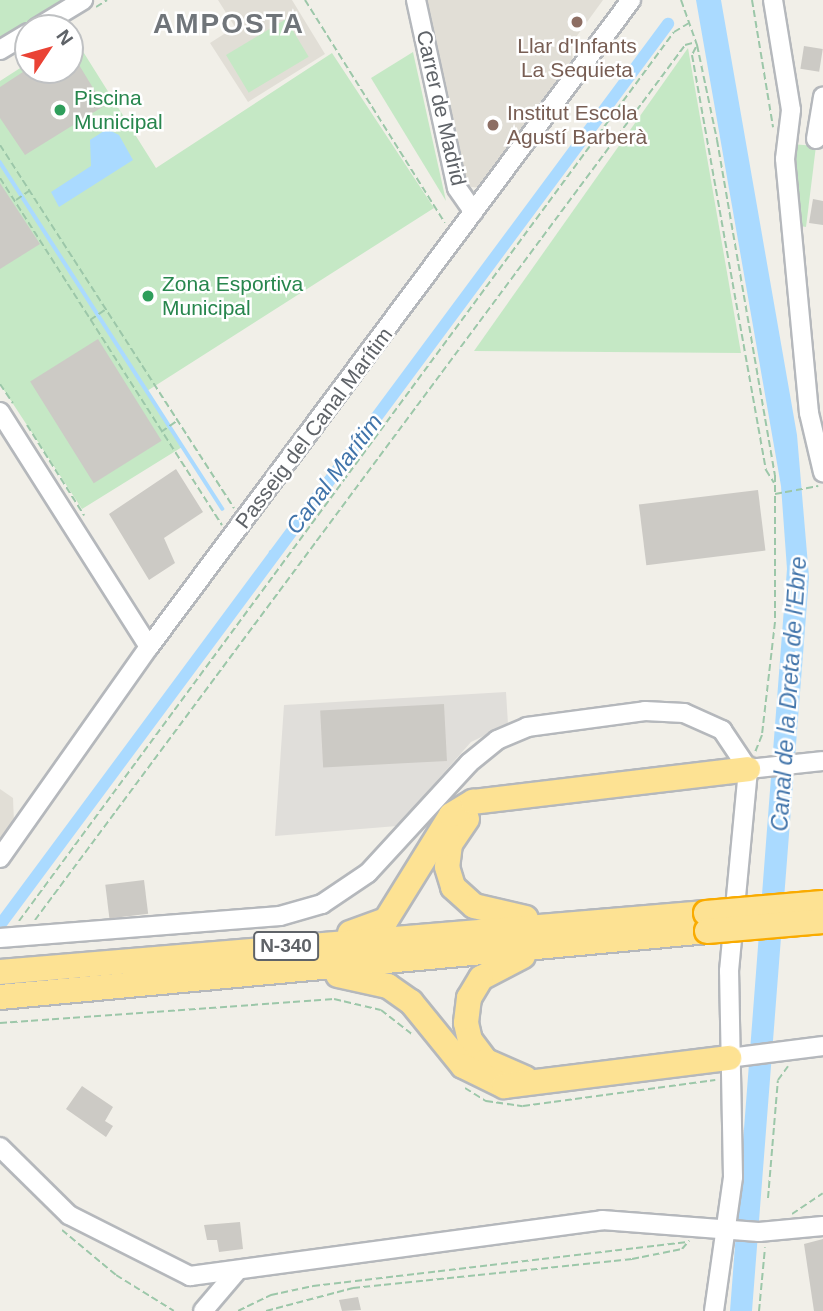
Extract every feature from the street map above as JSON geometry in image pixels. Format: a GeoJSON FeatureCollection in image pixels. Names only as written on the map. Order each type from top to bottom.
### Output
{"type":"FeatureCollection","features":[{"type":"Feature","properties":{"kind":"highway"},"geometry":{"type":"LineString","coordinates":[[309,944],[386,920],[451,815],[473,802],[755,768]]}},
{"type":"Feature","properties":{"kind":"highway"},"geometry":{"type":"LineString","coordinates":[[505,798],[476,810],[461,824],[447,867],[453,887],[474,906],[500,915],[572,924]]}},
{"type":"Feature","properties":{"kind":"highway","name":"N-340"},"geometry":{"type":"LineString","coordinates":[[0,997],[552,946],[823,903]]}},
{"type":"Feature","properties":{"kind":"highway","name":"N-340"},"geometry":{"type":"LineString","coordinates":[[0,972],[572,924],[823,921]]}},
{"type":"Feature","properties":{"kind":"highway"},"geometry":{"type":"LineString","coordinates":[[547,1081],[517,1077],[486,1061],[470,1041],[466,1023],[469,998],[481,978],[500,964],[552,946]]}},
{"type":"Feature","properties":{"kind":"highway"},"geometry":{"type":"LineString","coordinates":[[253,974],[355,975],[388,986],[411,1002],[480,1079],[505,1086],[733,1064]]}},
{"type":"Feature","properties":{"kind":"street"},"geometry":{"type":"LineString","coordinates":[[60,14],[83,0]]}},
{"type":"Feature","properties":{"kind":"street","name":"Carrer de Madrid"},"geometry":{"type":"LineString","coordinates":[[416,0],[457,188],[474,212]]}},
{"type":"Feature","properties":{"kind":"street","name":"Passeig del Canal Marítim"},"geometry":{"type":"LineString","coordinates":[[0,858],[149,647],[631,0]]}},
{"type":"Feature","properties":{"kind":"street"},"geometry":{"type":"LineString","coordinates":[[773,0],[790,97],[781,133],[809,413],[823,472]]}},
{"type":"Feature","properties":{"kind":"street"},"geometry":{"type":"LineString","coordinates":[[781,133],[820,139],[823,97]]}},
{"type":"Feature","properties":{"kind":"street"},"geometry":{"type":"LineString","coordinates":[[7,408],[149,647]]}},
{"type":"Feature","properties":{"kind":"street"},"geometry":{"type":"LineString","coordinates":[[0,938],[280,916],[323,904],[368,873],[469,763],[497,740],[527,727],[645,711],[684,713],[722,730],[755,768],[729,971],[734,1153],[730,1229],[714,1311]]}},
{"type":"Feature","properties":{"kind":"street"},"geometry":{"type":"LineString","coordinates":[[755,768],[823,761]]}},
{"type":"Feature","properties":{"kind":"street"},"geometry":{"type":"LineString","coordinates":[[733,1064],[807,1050],[823,1033]]}},
{"type":"Feature","properties":{"kind":"street"},"geometry":{"type":"LineString","coordinates":[[0,1147],[69,1215],[201,1286],[204,1309]]}},
{"type":"Feature","properties":{"kind":"street"},"geometry":{"type":"LineString","coordinates":[[180,1274],[237,1271],[602,1220],[700,1224],[763,1232],[823,1226]]}},
{"type":"Feature","properties":{"kind":"street"},"geometry":{"type":"LineString","coordinates":[[204,1309],[237,1271]]}},
{"type":"Feature","properties":{"kind":"path"},"geometry":{"type":"LineString","coordinates":[[305,0],[447,225],[459,233]]}},
{"type":"Feature","properties":{"kind":"path"},"geometry":{"type":"LineString","coordinates":[[681,0],[697,44],[775,484],[775,622],[762,735],[755,768]]}},
{"type":"Feature","properties":{"kind":"path"},"geometry":{"type":"LineString","coordinates":[[752,0],[781,133]]}},
{"type":"Feature","properties":{"kind":"path"},"geometry":{"type":"LineString","coordinates":[[19,936],[19,916],[674,32],[689,23]]}},
{"type":"Feature","properties":{"kind":"path"},"geometry":{"type":"LineString","coordinates":[[697,44],[692,55],[766,470],[775,484]]}},
{"type":"Feature","properties":{"kind":"path"},"geometry":{"type":"LineString","coordinates":[[19,936],[240,649],[685,46],[697,44]]}},
{"type":"Feature","properties":{"kind":"path"},"geometry":{"type":"LineString","coordinates":[[0,145],[236,512],[244,501]]}},
{"type":"Feature","properties":{"kind":"path"},"geometry":{"type":"LineString","coordinates":[[0,178],[217,520],[224,528],[230,521]]}},
{"type":"Feature","properties":{"kind":"path"},"geometry":{"type":"LineString","coordinates":[[14,201],[29,191]]}},
{"type":"Feature","properties":{"kind":"path"},"geometry":{"type":"LineString","coordinates":[[90,320],[106,310]]}},
{"type":"Feature","properties":{"kind":"path"},"geometry":{"type":"LineString","coordinates":[[0,383],[7,408]]}},
{"type":"Feature","properties":{"kind":"path"},"geometry":{"type":"LineString","coordinates":[[21,415],[89,524]]}},
{"type":"Feature","properties":{"kind":"path"},"geometry":{"type":"LineString","coordinates":[[161,432],[177,420]]}},
{"type":"Feature","properties":{"kind":"path"},"geometry":{"type":"LineString","coordinates":[[774,495],[823,485]]}},
{"type":"Feature","properties":{"kind":"path"},"geometry":{"type":"LineString","coordinates":[[0,1023],[334,999],[381,1010],[421,1043]]}},
{"type":"Feature","properties":{"kind":"path"},"geometry":{"type":"LineString","coordinates":[[768,1198],[778,1080],[807,1050]]}},
{"type":"Feature","properties":{"kind":"path"},"geometry":{"type":"LineString","coordinates":[[454,1079],[486,1101],[514,1106],[733,1064]]}},
{"type":"Feature","properties":{"kind":"path"},"geometry":{"type":"LineString","coordinates":[[266,1311],[353,1288],[632,1259],[682,1250],[700,1224]]}},
{"type":"Feature","properties":{"kind":"path"},"geometry":{"type":"LineString","coordinates":[[238,1311],[271,1295],[313,1286],[689,1242],[703,1237],[700,1224]]}},
{"type":"Feature","properties":{"kind":"path"},"geometry":{"type":"LineString","coordinates":[[759,1311],[763,1232]]}},
{"type":"Feature","properties":{"kind":"shaded area"},"geometry":{"type":"Polygon","coordinates":[[[218,0],[292,0],[325,54],[248,102],[210,43],[235,27],[218,0]]]}},
{"type":"Feature","properties":{"kind":"shaded area","name":"Institut Escola Agustí Barberà"},"geometry":{"type":"Polygon","coordinates":[[[425,0],[603,0],[571,44],[574,71],[482,188],[471,187],[464,179],[425,0]]]}},
{"type":"Feature","properties":{"kind":"shaded area"},"geometry":{"type":"Polygon","coordinates":[[[506,692],[508,724],[471,742],[397,826],[275,836],[284,705],[506,692]]]}},
{"type":"Feature","properties":{"kind":"shaded area"},"geometry":{"type":"Polygon","coordinates":[[[0,789],[13,798],[14,823],[0,842],[0,789]]]}},
{"type":"Feature","properties":{"kind":"green space"},"geometry":{"type":"Polygon","coordinates":[[[0,0],[63,0],[41,14],[14,14],[14,31],[0,40],[0,0]]]}},
{"type":"Feature","properties":{"kind":"green space"},"geometry":{"type":"Polygon","coordinates":[[[286,19],[309,57],[249,93],[226,55],[286,19]]]}},
{"type":"Feature","properties":{"kind":"green space"},"geometry":{"type":"Polygon","coordinates":[[[688,48],[741,353],[474,351],[688,48]]]}},
{"type":"Feature","properties":{"kind":"green space"},"geometry":{"type":"Polygon","coordinates":[[[413,52],[446,201],[371,78],[413,52]]]}},
{"type":"Feature","properties":{"kind":"green space","name":"Zona Esportiva Municipal"},"geometry":{"type":"Polygon","coordinates":[[[84,53],[156,168],[332,53],[434,208],[147,391],[182,447],[82,509],[0,384],[0,81],[14,72],[14,84],[84,84],[84,53]]]}},
{"type":"Feature","properties":{"kind":"green space"},"geometry":{"type":"Polygon","coordinates":[[[791,144],[816,146],[806,227],[795,225],[791,144]]]}},
{"type":"Feature","properties":{"kind":"water","name":"Canal de la Dreta de l'Ebre"},"geometry":{"type":"Polygon","coordinates":[[[696,0],[721,0],[797,435],[809,577],[752,1311],[730,1311],[787,569],[781,486],[696,0]]]}},
{"type":"Feature","properties":{"kind":"water"},"geometry":{"type":"Polygon","coordinates":[[[107,129],[119,135],[133,160],[59,207],[51,192],[91,166],[90,140],[107,129]]]}},
{"type":"Feature","properties":{"kind":"building"},"geometry":{"type":"Polygon","coordinates":[[[804,46],[823,49],[819,72],[800,69],[804,46]]]}},
{"type":"Feature","properties":{"kind":"building"},"geometry":{"type":"Polygon","coordinates":[[[84,73],[104,106],[25,155],[0,118],[0,87],[14,78],[14,84],[84,84],[84,73]]]}},
{"type":"Feature","properties":{"kind":"building"},"geometry":{"type":"Polygon","coordinates":[[[0,183],[40,244],[0,269],[0,183]]]}},
{"type":"Feature","properties":{"kind":"building"},"geometry":{"type":"Polygon","coordinates":[[[813,199],[823,201],[823,225],[809,223],[813,199]]]}},
{"type":"Feature","properties":{"kind":"building"},"geometry":{"type":"Polygon","coordinates":[[[98,339],[162,441],[94,483],[30,381],[98,339]]]}},
{"type":"Feature","properties":{"kind":"building"},"geometry":{"type":"Polygon","coordinates":[[[176,469],[203,512],[164,538],[175,563],[149,580],[109,514],[176,469]]]}},
{"type":"Feature","properties":{"kind":"building"},"geometry":{"type":"Polygon","coordinates":[[[758,490],[765,551],[646,565],[639,505],[758,490]]]}},
{"type":"Feature","properties":{"kind":"building"},"geometry":{"type":"Polygon","coordinates":[[[444,704],[447,761],[323,767],[320,710],[444,704]]]}},
{"type":"Feature","properties":{"kind":"building"},"geometry":{"type":"Polygon","coordinates":[[[144,880],[148,914],[109,918],[105,885],[144,880]]]}},
{"type":"Feature","properties":{"kind":"building"},"geometry":{"type":"Polygon","coordinates":[[[82,1086],[113,1107],[105,1121],[113,1126],[106,1137],[66,1109],[82,1086]]]}},
{"type":"Feature","properties":{"kind":"building"},"geometry":{"type":"Polygon","coordinates":[[[240,1222],[243,1249],[219,1252],[217,1240],[207,1240],[204,1225],[240,1222]]]}},
{"type":"Feature","properties":{"kind":"building"},"geometry":{"type":"Polygon","coordinates":[[[823,1239],[823,1311],[814,1311],[804,1244],[823,1239]]]}},
{"type":"Feature","properties":{"kind":"building"},"geometry":{"type":"Polygon","coordinates":[[[358,1297],[361,1310],[342,1311],[339,1300],[358,1297]]]}},
{"type":"Feature","properties":{"kind":"waterway","name":"Canal Marítim"},"geometry":{"type":"LineString","coordinates":[[0,925],[668,24]]}},
{"type":"Feature","properties":{"kind":"waterway"},"geometry":{"type":"LineString","coordinates":[[0,162],[223,509]]}},
{"type":"Feature","properties":{"kind":"waterway","name":"Canal Marítim"},"geometry":{"type":"LineString","coordinates":[[271,552],[275,555]]}},
{"type":"Feature","properties":{"kind":"place","name":"Llar d'Infants La Sequieta"},"geometry":{"type":"Point","coordinates":[577,22]}},
{"type":"Feature","properties":{"kind":"place","name":"Piscina Municipal"},"geometry":{"type":"Point","coordinates":[60,110]}},
{"type":"Feature","properties":{"kind":"place","name":"Institut Escola Agustí Barberà"},"geometry":{"type":"Point","coordinates":[493,125]}},
{"type":"Feature","properties":{"kind":"place","name":"Zona Esportiva Municipal"},"geometry":{"type":"Point","coordinates":[148,296]}},
{"type":"Feature","properties":{"kind":"district","name":"AMPOSTA"},"geometry":{"type":"Point","coordinates":[229,24]}}]}
